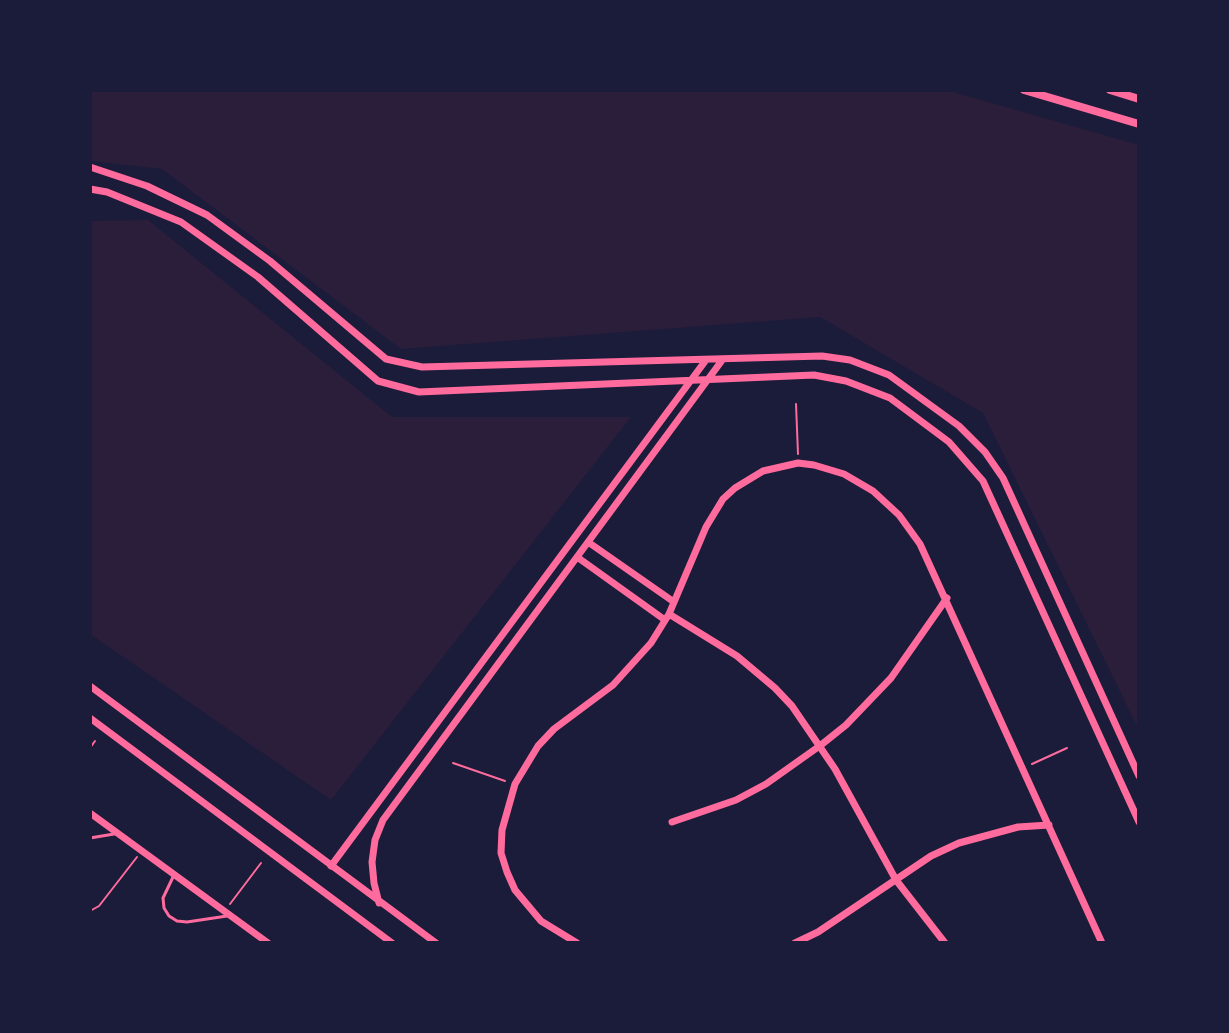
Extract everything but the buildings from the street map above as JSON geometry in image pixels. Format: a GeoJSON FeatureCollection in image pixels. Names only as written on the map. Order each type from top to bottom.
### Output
{"type":"FeatureCollection","features":[{"type":"Feature","properties":{"kind":"street"},"geometry":{"type":"LineString","coordinates":[[1024,90],[1139,124]]}},
{"type":"Feature","properties":{"kind":"street"},"geometry":{"type":"LineString","coordinates":[[1110,90],[1139,99]]}},
{"type":"Feature","properties":{"kind":"street"},"geometry":{"type":"LineString","coordinates":[[90,167],[147,186],[207,215],[270,261],[386,359],[422,367],[822,356],[863,363],[902,382],[972,439],[1011,492],[1139,776]]}},
{"type":"Feature","properties":{"kind":"street"},"geometry":{"type":"LineString","coordinates":[[90,189],[107,192],[181,222],[258,277],[378,381],[419,392],[814,375],[846,381],[890,398],[961,453],[991,496],[1139,822]]}},
{"type":"Feature","properties":{"kind":"street"},"geometry":{"type":"LineString","coordinates":[[379,903],[372,862],[375,840],[383,820],[723,359]]}},
{"type":"Feature","properties":{"kind":"street"},"geometry":{"type":"LineString","coordinates":[[331,866],[706,360]]}},
{"type":"Feature","properties":{"kind":"street"},"geometry":{"type":"LineString","coordinates":[[577,943],[541,921],[515,890],[507,872],[501,853],[502,830],[515,784],[546,738],[623,675],[651,643],[667,617],[706,527],[723,499],[763,471],[798,463],[844,474],[866,486],[887,502],[920,544],[1102,943]]}},
{"type":"Feature","properties":{"kind":"street"},"geometry":{"type":"LineString","coordinates":[[588,542],[674,602]]}},
{"type":"Feature","properties":{"kind":"street"},"geometry":{"type":"LineString","coordinates":[[577,557],[667,617],[757,671],[792,706],[821,745],[896,880],[945,943]]}},
{"type":"Feature","properties":{"kind":"street"},"geometry":{"type":"LineString","coordinates":[[672,822],[756,789],[794,766],[846,725],[891,678],[947,598]]}},
{"type":"Feature","properties":{"kind":"street"},"geometry":{"type":"LineString","coordinates":[[90,686],[436,943]]}},
{"type":"Feature","properties":{"kind":"street"},"geometry":{"type":"LineString","coordinates":[[90,718],[392,943]]}},
{"type":"Feature","properties":{"kind":"street"},"geometry":{"type":"LineString","coordinates":[[90,813],[268,943]]}},
{"type":"Feature","properties":{"kind":"street"},"geometry":{"type":"LineString","coordinates":[[795,943],[818,932],[931,856],[959,843],[1018,827],[1049,825]]}},
{"type":"Feature","properties":{"kind":"lane"},"geometry":{"type":"LineString","coordinates":[[90,838],[118,833]]}},
{"type":"Feature","properties":{"kind":"lane"},"geometry":{"type":"LineString","coordinates":[[174,874],[163,898],[169,916],[187,922],[228,914]]}},
{"type":"Feature","properties":{"kind":"path"},"geometry":{"type":"LineString","coordinates":[[796,404],[798,463]]}},
{"type":"Feature","properties":{"kind":"path"},"geometry":{"type":"LineString","coordinates":[[90,748],[95,741]]}},
{"type":"Feature","properties":{"kind":"path"},"geometry":{"type":"LineString","coordinates":[[1023,768],[1067,748]]}},
{"type":"Feature","properties":{"kind":"path"},"geometry":{"type":"LineString","coordinates":[[453,763],[515,784]]}},
{"type":"Feature","properties":{"kind":"path"},"geometry":{"type":"LineString","coordinates":[[90,911],[99,906],[143,850]]}},
{"type":"Feature","properties":{"kind":"path"},"geometry":{"type":"LineString","coordinates":[[228,914],[261,863]]}},
{"type":"Feature","properties":{"kind":"shaded area"},"geometry":{"type":"Polygon","coordinates":[[[90,90],[946,90],[1139,145],[1139,730],[983,413],[820,317],[401,349],[162,169],[90,161],[90,90]]]}},
{"type":"Feature","properties":{"kind":"shaded area"},"geometry":{"type":"Polygon","coordinates":[[[148,220],[392,417],[631,417],[331,800],[90,634],[90,221],[148,220]]]}}]}
